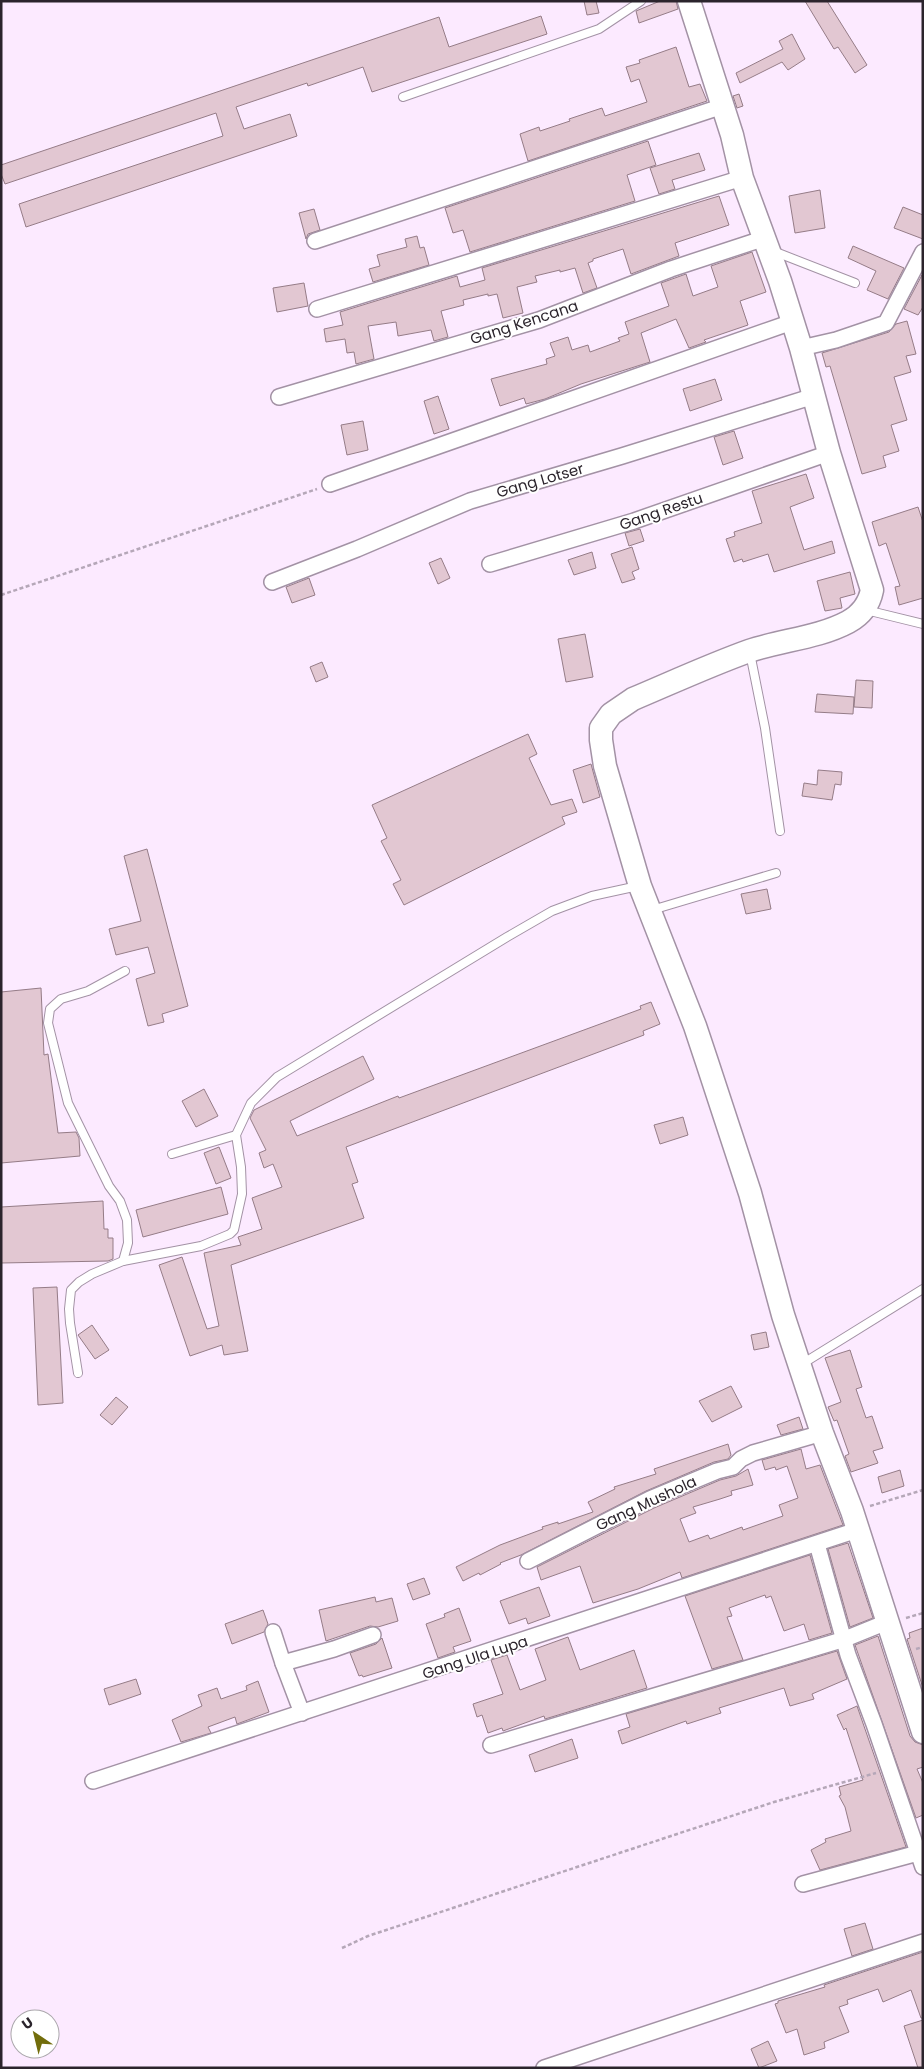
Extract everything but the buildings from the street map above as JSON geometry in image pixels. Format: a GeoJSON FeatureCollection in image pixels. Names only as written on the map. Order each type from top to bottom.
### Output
{"type":"FeatureCollection","features":[{"type":"Feature","properties":{"kind":"main road"},"geometry":{"type":"LineString","coordinates":[[689,1],[742,178],[767,244],[801,348],[830,453],[872,590],[870,600],[864,610],[850,622],[750,651],[633,699],[611,714],[601,728],[601,740],[605,766],[640,886],[707,1062],[750,1193],[783,1315],[822,1433],[855,1521],[923,1732]]}},
{"type":"Feature","properties":{"kind":"street"},"geometry":{"type":"LineString","coordinates":[[315,241],[722,106]]}},
{"type":"Feature","properties":{"kind":"street"},"geometry":{"type":"LineString","coordinates":[[317,309],[742,178]]}},
{"type":"Feature","properties":{"kind":"street","name":"Gang Kencana"},"geometry":{"type":"LineString","coordinates":[[278,397],[539,320],[671,269],[767,244]]}},
{"type":"Feature","properties":{"kind":"street"},"geometry":{"type":"LineString","coordinates":[[801,348],[836,340],[886,322],[923,252]]}},
{"type":"Feature","properties":{"kind":"street"},"geometry":{"type":"LineString","coordinates":[[330,484],[792,322]]}},
{"type":"Feature","properties":{"kind":"street","name":"Gang Lotser"},"geometry":{"type":"LineString","coordinates":[[272,582],[356,549],[470,500],[622,456],[814,396]]}},
{"type":"Feature","properties":{"kind":"street","name":"Gang Restu"},"geometry":{"type":"LineString","coordinates":[[490,564],[634,521],[830,453]]}},
{"type":"Feature","properties":{"kind":"street","name":"Gang Mushola"},"geometry":{"type":"LineString","coordinates":[[528,1560],[650,1499],[710,1474],[733,1468],[741,1459],[753,1452],[822,1433]]}},
{"type":"Feature","properties":{"kind":"street","name":"Gang Ula Lupa"},"geometry":{"type":"LineString","coordinates":[[93,1781],[817,1544],[855,1521]]}},
{"type":"Feature","properties":{"kind":"street"},"geometry":{"type":"LineString","coordinates":[[803,1884],[920,1860],[890,1769],[851,1663],[817,1544]]}},
{"type":"Feature","properties":{"kind":"street"},"geometry":{"type":"LineString","coordinates":[[491,1745],[845,1639],[887,1622]]}},
{"type":"Feature","properties":{"kind":"street"},"geometry":{"type":"LineString","coordinates":[[273,1632],[282,1663],[302,1714]]}},
{"type":"Feature","properties":{"kind":"street"},"geometry":{"type":"LineString","coordinates":[[282,1663],[334,1649],[373,1635]]}},
{"type":"Feature","properties":{"kind":"street"},"geometry":{"type":"LineString","coordinates":[[544,2068],[923,1942]]}},
{"type":"Feature","properties":{"kind":"lane"},"geometry":{"type":"LineString","coordinates":[[403,97],[599,29],[641,1]]}},
{"type":"Feature","properties":{"kind":"lane"},"geometry":{"type":"LineString","coordinates":[[767,244],[855,283]]}},
{"type":"Feature","properties":{"kind":"lane"},"geometry":{"type":"LineString","coordinates":[[864,610],[923,624]]}},
{"type":"Feature","properties":{"kind":"lane"},"geometry":{"type":"LineString","coordinates":[[750,651],[765,728],[780,832]]}},
{"type":"Feature","properties":{"kind":"lane"},"geometry":{"type":"LineString","coordinates":[[650,911],[776,873]]}},
{"type":"Feature","properties":{"kind":"lane"},"geometry":{"type":"LineString","coordinates":[[78,1373],[68,1308],[71,1290],[79,1282],[92,1274],[123,1261],[200,1246],[230,1234],[234,1230],[242,1194],[241,1168],[236,1135],[251,1103],[277,1078],[498,942],[552,911],[592,896],[640,886]]}},
{"type":"Feature","properties":{"kind":"lane"},"geometry":{"type":"LineString","coordinates":[[123,1261],[128,1242],[127,1220],[120,1201],[109,1186],[68,1103],[48,1023],[50,1010],[61,999],[88,992],[126,971]]}},
{"type":"Feature","properties":{"kind":"lane"},"geometry":{"type":"LineString","coordinates":[[172,1154],[236,1135]]}},
{"type":"Feature","properties":{"kind":"lane"},"geometry":{"type":"LineString","coordinates":[[801,1365],[923,1289]]}},
{"type":"Feature","properties":{"kind":"path"},"geometry":{"type":"LineString","coordinates":[[1,595],[330,484]]}},
{"type":"Feature","properties":{"kind":"path"},"geometry":{"type":"LineString","coordinates":[[855,1521],[923,1490]]}},
{"type":"Feature","properties":{"kind":"path"},"geometry":{"type":"LineString","coordinates":[[342,1948],[368,1936],[764,1805],[890,1769]]}}]}
